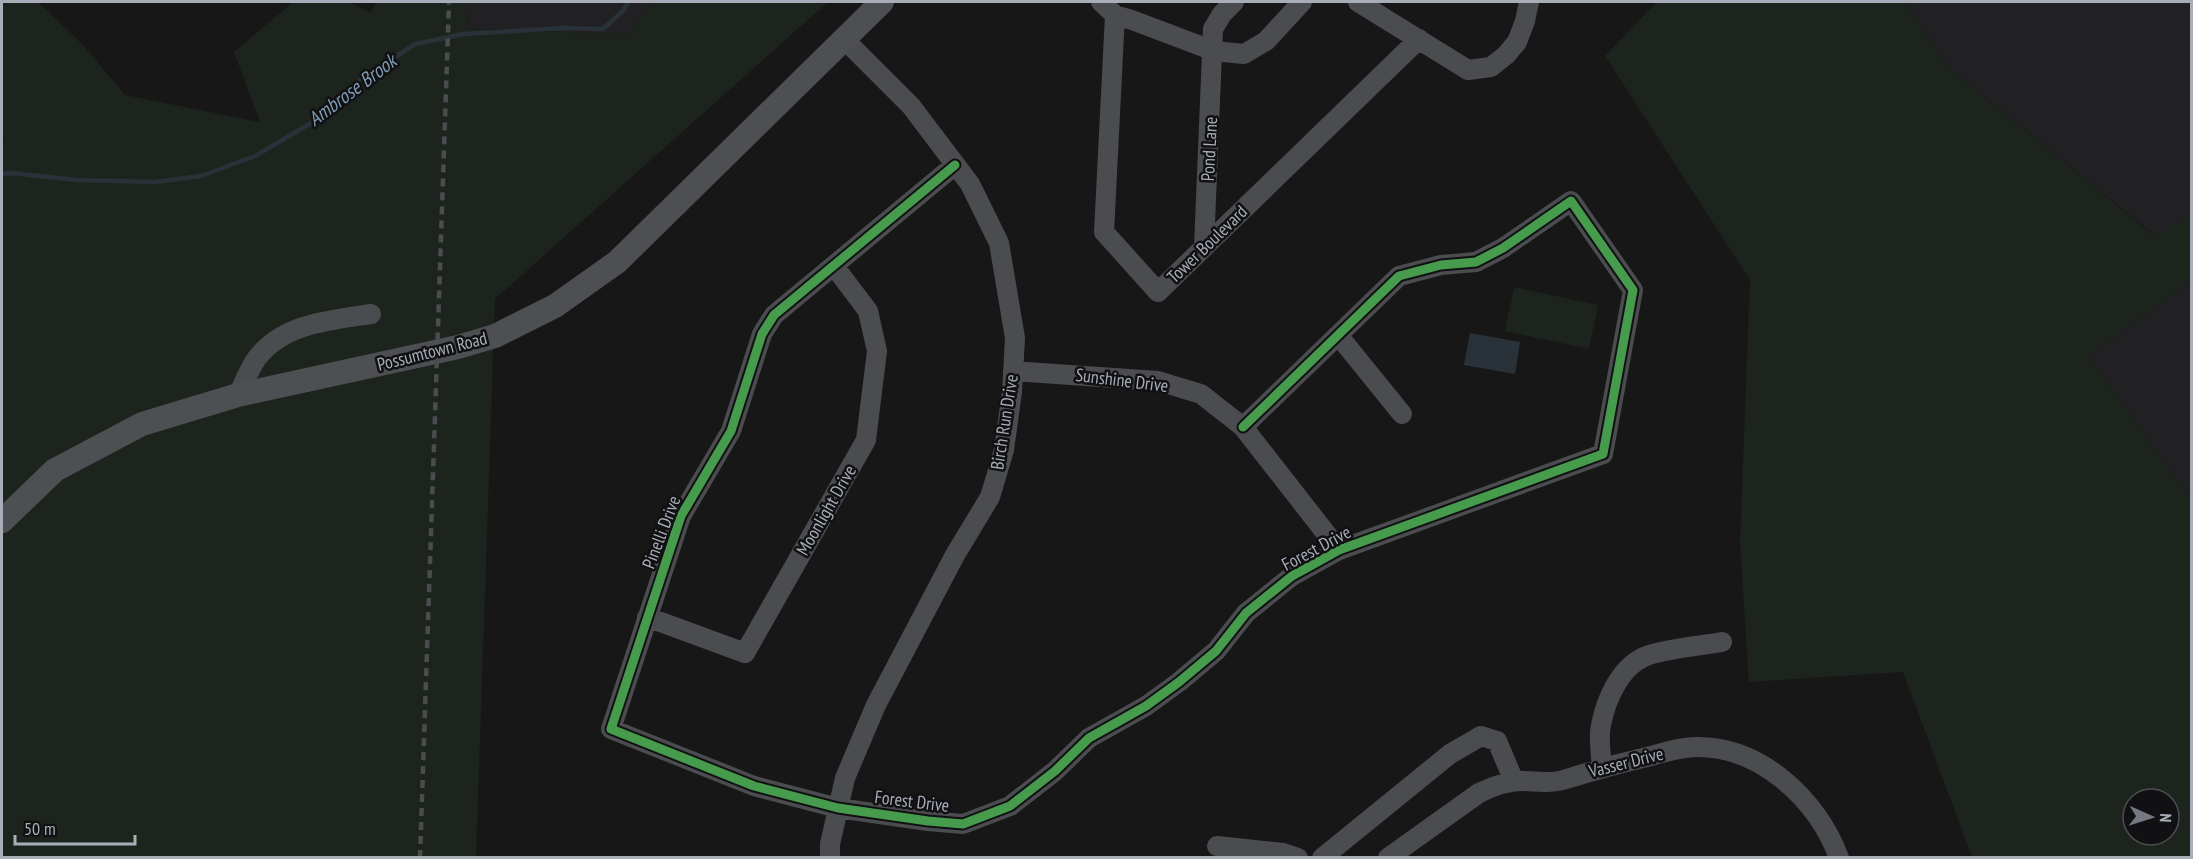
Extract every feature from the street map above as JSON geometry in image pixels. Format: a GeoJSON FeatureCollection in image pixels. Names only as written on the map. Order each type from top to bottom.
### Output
{"type":"FeatureCollection","features":[{"type":"Feature","properties":{"kind":"main road","name":"Possumtown Road"},"geometry":{"type":"LineString","coordinates":[[2,521],[55,470],[142,424],[238,395],[458,347],[495,336],[555,306],[617,262],[882,2]]}},
{"type":"Feature","properties":{"kind":"street","name":"Pond Lane"},"geometry":{"type":"LineString","coordinates":[[1204,247],[1214,51],[1213,29],[1222,14],[1234,2]]}},
{"type":"Feature","properties":{"kind":"street","name":"Tower Boulevard"},"geometry":{"type":"LineString","coordinates":[[1302,2],[1266,41],[1244,54],[1214,51],[1132,20],[1108,8],[1104,232],[1158,292],[1419,39]]}},
{"type":"Feature","properties":{"kind":"street"},"geometry":{"type":"LineString","coordinates":[[1358,2],[1468,70],[1491,67],[1506,55],[1517,42],[1525,21],[1528,2]]}},
{"type":"Feature","properties":{"kind":"street","name":"Birch Run Drive"},"geometry":{"type":"LineString","coordinates":[[830,858],[845,778],[876,705],[955,555],[990,497],[1004,450],[1015,338],[999,243],[970,184],[911,106],[844,39]]}},
{"type":"Feature","properties":{"kind":"street","name":"Pinelli Drive"},"geometry":{"type":"LineString","coordinates":[[838,808],[754,786],[611,729],[681,516],[731,431],[762,334],[774,315],[955,165]]}},
{"type":"Feature","properties":{"kind":"street","name":"Forest Drive"},"geometry":{"type":"LineString","coordinates":[[838,808],[963,824],[1010,806],[1055,771],[1089,738],[1146,706],[1179,682],[1216,651],[1246,613],[1292,576],[1339,550],[1603,454],[1634,290],[1570,201],[1503,248],[1476,262],[1441,265],[1399,276],[1338,335]]}},
{"type":"Feature","properties":{"kind":"street","name":"Moonlight Drive"},"geometry":{"type":"LineString","coordinates":[[647,617],[745,652],[866,440],[877,351],[868,311],[834,266]]}},
{"type":"Feature","properties":{"kind":"street"},"geometry":{"type":"LineString","coordinates":[[238,395],[258,358],[276,342],[309,324],[371,314]]}},
{"type":"Feature","properties":{"kind":"street"},"geometry":{"type":"LineString","coordinates":[[1243,427],[1338,335],[1402,414]]}},
{"type":"Feature","properties":{"kind":"street","name":"Sunshine Drive"},"geometry":{"type":"LineString","coordinates":[[1013,371],[1158,381],[1201,394],[1243,427],[1339,550]]}},
{"type":"Feature","properties":{"kind":"street"},"geometry":{"type":"LineString","coordinates":[[1602,767],[1600,728],[1607,700],[1629,667],[1647,655],[1722,642]]}},
{"type":"Feature","properties":{"kind":"street"},"geometry":{"type":"LineString","coordinates":[[1322,858],[1450,754],[1481,736],[1497,741],[1514,782]]}},
{"type":"Feature","properties":{"kind":"street","name":"Vasser Drive"},"geometry":{"type":"LineString","coordinates":[[1388,858],[1479,793],[1491,787],[1514,782],[1548,783],[1602,767],[1697,747],[1730,752],[1749,759],[1798,791],[1832,838],[1839,858]]}},
{"type":"Feature","properties":{"kind":"street"},"geometry":{"type":"LineString","coordinates":[[1217,846],[1283,853],[1298,858]]}},
{"type":"Feature","properties":{"kind":"shaded area"},"geometry":{"type":"Polygon","coordinates":[[[2,2],[38,2],[83,45],[125,95],[260,122],[234,52],[293,2],[348,2],[370,12],[378,2],[466,2],[468,29],[628,34],[653,2],[828,2],[495,299],[476,857],[2,857],[2,140],[5,139],[2,135],[2,2]]]}},
{"type":"Feature","properties":{"kind":"shaded area"},"geometry":{"type":"Polygon","coordinates":[[[466,2],[653,2],[628,34],[468,29],[466,2]]]}},
{"type":"Feature","properties":{"kind":"shaded area"},"geometry":{"type":"Polygon","coordinates":[[[1657,2],[1905,2],[1949,68],[2156,237],[2191,213],[2191,281],[2089,356],[2191,500],[2191,857],[1972,857],[1903,672],[1749,682],[1740,543],[1750,280],[1605,56],[1657,2]]]}},
{"type":"Feature","properties":{"kind":"shaded area"},"geometry":{"type":"Polygon","coordinates":[[[1905,2],[2191,2],[2191,213],[2157,237],[1949,68],[1905,2]]]}},
{"type":"Feature","properties":{"kind":"shaded area"},"geometry":{"type":"Polygon","coordinates":[[[2191,281],[2191,500],[2089,356],[2191,281]]]}},
{"type":"Feature","properties":{"kind":"shaded area"},"geometry":{"type":"Polygon","coordinates":[[[1514,287],[1598,305],[1589,349],[1505,331],[1514,287]]]}},
{"type":"Feature","properties":{"kind":"shaded area"},"geometry":{"type":"Polygon","coordinates":[[[1470,333],[1520,342],[1515,374],[1464,365],[1470,333]]]}},
{"type":"Feature","properties":{"kind":"waterway","name":"Ambrose Brook"},"geometry":{"type":"LineString","coordinates":[[2,174],[12,173],[76,180],[155,182],[201,176],[255,156],[323,116],[359,81],[415,44],[464,34],[562,28],[603,29],[623,11],[628,2]]}},
{"type":"Feature","properties":{"kind":"railway"},"geometry":{"type":"LineString","coordinates":[[420,858],[449,2]]}},
{"type":"Feature","properties":{"kind":"cycle path"},"geometry":{"type":"LineString","coordinates":[[955,165],[774,315],[762,334],[731,431],[681,516],[611,729],[754,786],[838,808],[963,824],[1010,806],[1055,771],[1089,738],[1146,706],[1179,682],[1216,651],[1246,613],[1292,576],[1339,550],[1603,454],[1633,290],[1571,201],[1503,248],[1476,262],[1441,265],[1399,276],[1243,427]]}}]}
